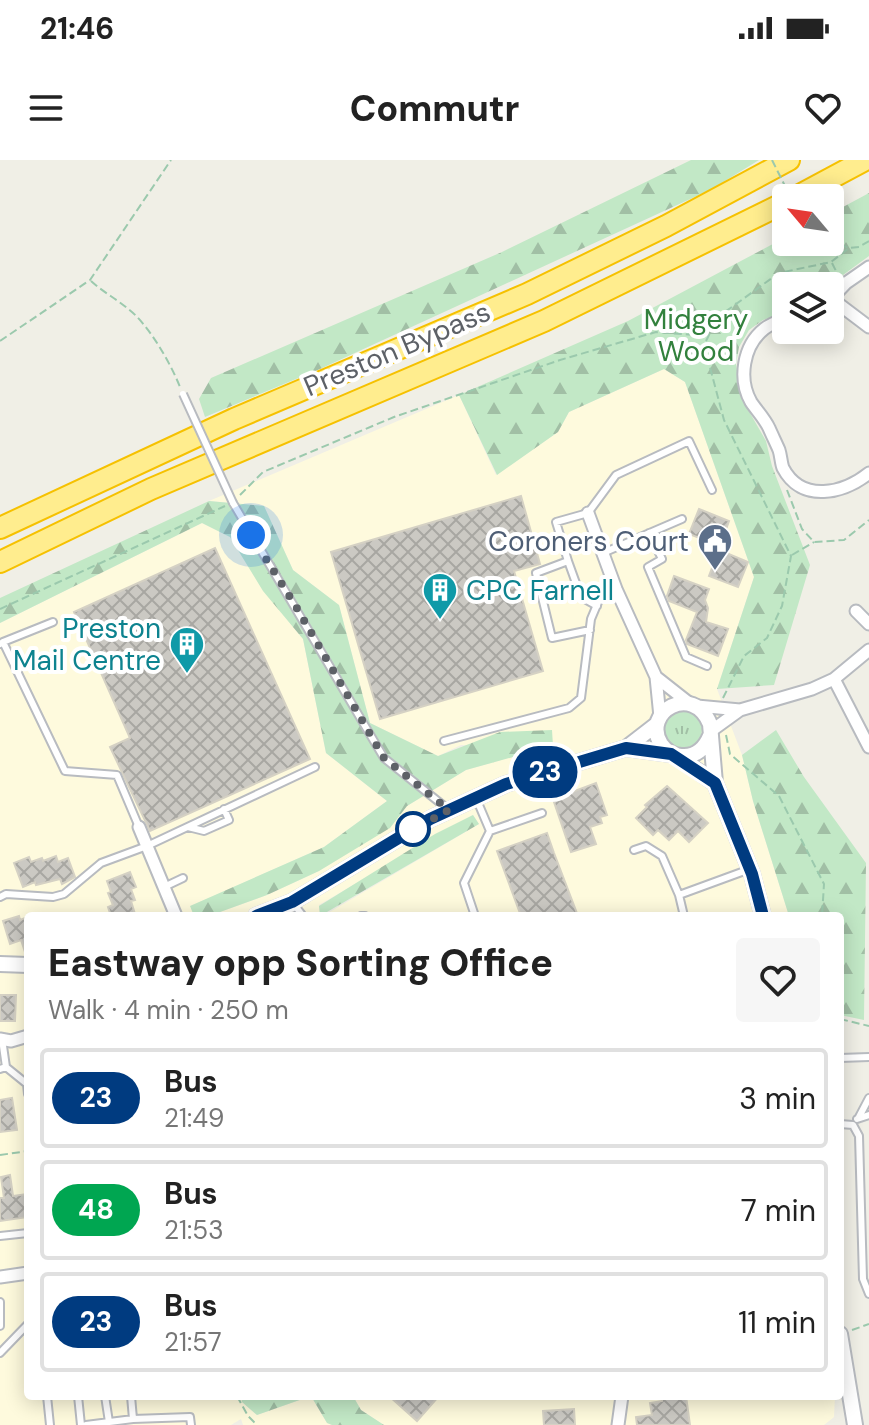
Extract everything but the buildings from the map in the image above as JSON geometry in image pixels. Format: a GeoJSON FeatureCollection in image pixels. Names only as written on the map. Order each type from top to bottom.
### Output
{"type":"FeatureCollection","features":[{"type":"Feature","properties":{"kind":"highway","name":"Preston Bypass"},"geometry":{"type":"LineString","coordinates":[[0,528],[169,448],[527,294],[666,226],[789,160]]}},
{"type":"Feature","properties":{"kind":"highway"},"geometry":{"type":"LineString","coordinates":[[820,184],[865,160]]}},
{"type":"Feature","properties":{"kind":"highway","name":"Preston Bypass"},"geometry":{"type":"LineString","coordinates":[[0,562],[180,476],[544,321],[772,209]]}},
{"type":"Feature","properties":{"kind":"street"},"geometry":{"type":"LineString","coordinates":[[846,283],[869,267]]}},
{"type":"Feature","properties":{"kind":"street"},"geometry":{"type":"LineString","coordinates":[[844,309],[869,327]]}},
{"type":"Feature","properties":{"kind":"street"},"geometry":{"type":"LineString","coordinates":[[772,324],[755,337],[745,355],[744,377],[750,399],[779,449],[783,469],[799,485],[813,492],[831,492],[848,487],[869,473]]}},
{"type":"Feature","properties":{"kind":"street"},"geometry":{"type":"LineString","coordinates":[[588,513],[616,589],[656,677],[659,741],[715,783]]}},
{"type":"Feature","properties":{"kind":"street"},"geometry":{"type":"LineString","coordinates":[[856,611],[869,624]]}},
{"type":"Feature","properties":{"kind":"street"},"geometry":{"type":"LineString","coordinates":[[626,748],[684,757],[701,751],[714,730],[740,710],[812,689],[834,679],[869,650]]}},
{"type":"Feature","properties":{"kind":"street"},"geometry":{"type":"LineString","coordinates":[[656,677],[707,717],[714,730],[715,783],[750,869],[762,912]]}},
{"type":"Feature","properties":{"kind":"street"},"geometry":{"type":"LineString","coordinates":[[834,679],[869,747]]}},
{"type":"Feature","properties":{"kind":"street"},"geometry":{"type":"LineString","coordinates":[[266,912],[292,902],[449,810],[506,784],[626,748],[659,721],[672,705],[740,710]]}},
{"type":"Feature","properties":{"kind":"street"},"geometry":{"type":"LineString","coordinates":[[139,827],[174,912]]}},
{"type":"Feature","properties":{"kind":"street"},"geometry":{"type":"LineString","coordinates":[[0,964],[24,965]]}},
{"type":"Feature","properties":{"kind":"street"},"geometry":{"type":"LineString","coordinates":[[1,1039],[11,1041],[24,1037]]}},
{"type":"Feature","properties":{"kind":"street"},"geometry":{"type":"LineString","coordinates":[[0,1277],[24,1274]]}},
{"type":"Feature","properties":{"kind":"street"},"geometry":{"type":"LineString","coordinates":[[844,1358],[855,1425]]}},
{"type":"Feature","properties":{"kind":"street"},"geometry":{"type":"LineString","coordinates":[[618,1425],[621,1400]]}},
{"type":"Feature","properties":{"kind":"lane"},"geometry":{"type":"LineString","coordinates":[[183,394],[233,503],[384,758],[449,810]]}},
{"type":"Feature","properties":{"kind":"lane"},"geometry":{"type":"LineString","coordinates":[[597,606],[581,597],[556,522],[588,513],[616,475],[689,441],[712,490]]}},
{"type":"Feature","properties":{"kind":"lane"},"geometry":{"type":"LineString","coordinates":[[603,553],[682,519]]}},
{"type":"Feature","properties":{"kind":"lane"},"geometry":{"type":"LineString","coordinates":[[649,533],[662,559],[648,567],[686,657],[707,666]]}},
{"type":"Feature","properties":{"kind":"lane"},"geometry":{"type":"LineString","coordinates":[[568,561],[536,573],[552,638],[590,630]]}},
{"type":"Feature","properties":{"kind":"lane"},"geometry":{"type":"LineString","coordinates":[[444,741],[569,708],[581,698],[591,619],[599,600],[616,589]]}},
{"type":"Feature","properties":{"kind":"lane"},"geometry":{"type":"LineString","coordinates":[[53,622],[2,643],[65,771],[117,775],[139,827]]}},
{"type":"Feature","properties":{"kind":"lane"},"geometry":{"type":"LineString","coordinates":[[0,897],[6,894],[53,897],[64,894],[101,863],[147,846],[315,767]]}},
{"type":"Feature","properties":{"kind":"lane"},"geometry":{"type":"LineString","coordinates":[[476,798],[490,831]]}},
{"type":"Feature","properties":{"kind":"lane"},"geometry":{"type":"LineString","coordinates":[[188,827],[204,831],[229,820],[224,809]]}},
{"type":"Feature","properties":{"kind":"lane"},"geometry":{"type":"LineString","coordinates":[[474,912],[464,883],[490,831],[542,813]]}},
{"type":"Feature","properties":{"kind":"lane"},"geometry":{"type":"LineString","coordinates":[[634,850],[646,846],[662,856],[683,912]]}},
{"type":"Feature","properties":{"kind":"lane"},"geometry":{"type":"LineString","coordinates":[[679,895],[750,869]]}},
{"type":"Feature","properties":{"kind":"lane"},"geometry":{"type":"LineString","coordinates":[[164,887],[183,878]]}},
{"type":"Feature","properties":{"kind":"lane"},"geometry":{"type":"LineString","coordinates":[[292,902],[300,912]]}},
{"type":"Feature","properties":{"kind":"lane"},"geometry":{"type":"LineString","coordinates":[[1,1039],[3,1068],[24,1082]]}},
{"type":"Feature","properties":{"kind":"lane"},"geometry":{"type":"LineString","coordinates":[[844,1058],[869,1057]]}},
{"type":"Feature","properties":{"kind":"lane"},"geometry":{"type":"LineString","coordinates":[[853,1125],[869,1098]]}},
{"type":"Feature","properties":{"kind":"lane"},"geometry":{"type":"LineString","coordinates":[[859,1117],[869,1115]]}},
{"type":"Feature","properties":{"kind":"lane"},"geometry":{"type":"LineString","coordinates":[[844,1124],[853,1125]]}},
{"type":"Feature","properties":{"kind":"lane"},"geometry":{"type":"LineString","coordinates":[[853,1125],[859,1136],[869,1294]]}},
{"type":"Feature","properties":{"kind":"lane"},"geometry":{"type":"LineString","coordinates":[[859,1136],[869,1137]]}},
{"type":"Feature","properties":{"kind":"lane"},"geometry":{"type":"LineString","coordinates":[[0,1236],[24,1233]]}},
{"type":"Feature","properties":{"kind":"lane"},"geometry":{"type":"LineString","coordinates":[[0,1302],[0,1326]]}},
{"type":"Feature","properties":{"kind":"lane"},"geometry":{"type":"LineString","coordinates":[[0,1353],[24,1328]]}},
{"type":"Feature","properties":{"kind":"lane"},"geometry":{"type":"LineString","coordinates":[[47,1400],[50,1425]]}},
{"type":"Feature","properties":{"kind":"lane"},"geometry":{"type":"LineString","coordinates":[[79,1400],[84,1425],[190,1417],[191,1425]]}},
{"type":"Feature","properties":{"kind":"lane"},"geometry":{"type":"LineString","coordinates":[[106,1400],[109,1422]]}},
{"type":"Feature","properties":{"kind":"lane"},"geometry":{"type":"LineString","coordinates":[[131,1400],[133,1419]]}},
{"type":"Feature","properties":{"kind":"path"},"geometry":{"type":"LineString","coordinates":[[0,341],[90,280],[171,160]]}},
{"type":"Feature","properties":{"kind":"path"},"geometry":{"type":"LineString","coordinates":[[772,160],[785,184]]}},
{"type":"Feature","properties":{"kind":"path"},"geometry":{"type":"LineString","coordinates":[[719,708],[726,687],[744,656],[767,638],[782,606],[791,556],[724,420],[704,345],[718,317],[779,273],[831,262],[849,248],[869,241]]}},
{"type":"Feature","properties":{"kind":"path"},"geometry":{"type":"LineString","coordinates":[[844,245],[849,248]]}},
{"type":"Feature","properties":{"kind":"path"},"geometry":{"type":"LineString","coordinates":[[831,262],[846,283]]}},
{"type":"Feature","properties":{"kind":"path"},"geometry":{"type":"LineString","coordinates":[[90,280],[106,295],[129,309],[144,327],[174,372],[183,394]]}},
{"type":"Feature","properties":{"kind":"path"},"geometry":{"type":"LineString","coordinates":[[0,609],[233,503],[263,472],[394,417],[560,360],[656,332],[708,336]]}},
{"type":"Feature","properties":{"kind":"path"},"geometry":{"type":"LineString","coordinates":[[790,476],[787,491],[802,529],[814,542]]}},
{"type":"Feature","properties":{"kind":"path"},"geometry":{"type":"LineString","coordinates":[[791,556],[814,542],[844,540],[869,520]]}},
{"type":"Feature","properties":{"kind":"path"},"geometry":{"type":"LineString","coordinates":[[714,730],[730,754],[779,796],[824,884],[822,912]]}},
{"type":"Feature","properties":{"kind":"path"},"geometry":{"type":"LineString","coordinates":[[844,1020],[869,1026]]}},
{"type":"Feature","properties":{"kind":"path"},"geometry":{"type":"LineString","coordinates":[[0,1155],[24,1152]]}},
{"type":"Feature","properties":{"kind":"path"},"geometry":{"type":"LineString","coordinates":[[844,1333],[869,1324]]}},
{"type":"Feature","properties":{"kind":"path"},"geometry":{"type":"LineString","coordinates":[[239,1400],[257,1425]]}},
{"type":"Feature","properties":{"kind":"shaded area"},"geometry":{"type":"Polygon","coordinates":[[[664,369],[685,382],[754,577],[717,689],[742,755],[788,912],[330,912],[479,824],[473,815],[319,905],[320,912],[220,912],[319,871],[389,828],[407,806],[466,770],[553,745],[461,745],[438,756],[370,723],[339,605],[293,570],[264,506],[209,501],[459,395],[496,475],[558,432],[569,412],[664,369]]]}},
{"type":"Feature","properties":{"kind":"shaded area"},"geometry":{"type":"Polygon","coordinates":[[[202,523],[230,537],[263,590],[303,639],[326,753],[387,801],[324,847],[191,906],[193,912],[24,912],[24,1400],[242,1400],[257,1415],[300,1400],[313,1400],[327,1423],[332,1425],[243,1425],[241,1419],[231,1425],[0,1425],[0,623],[202,523]]]}},
{"type":"Feature","properties":{"kind":"shaded area"},"geometry":{"type":"Polygon","coordinates":[[[355,1400],[835,1400],[834,1417],[824,1425],[384,1425],[361,1410],[355,1400]]]}},
{"type":"Feature","properties":{"kind":"green space"},"geometry":{"type":"Polygon","coordinates":[[[691,160],[759,160],[712,189],[320,369],[205,417],[199,399],[211,378],[502,252],[691,160]]]}},
{"type":"Feature","properties":{"kind":"green space","name":"Midgery Wood"},"geometry":{"type":"Polygon","coordinates":[[[869,193],[869,256],[844,274],[772,272],[772,317],[749,330],[739,347],[736,364],[742,399],[766,441],[772,466],[810,565],[774,685],[717,689],[754,577],[685,382],[664,369],[569,412],[558,432],[497,475],[459,395],[628,321],[772,244],[772,256],[844,256],[844,206],[869,193]]]}},
{"type":"Feature","properties":{"kind":"green space"},"geometry":{"type":"Polygon","coordinates":[[[209,501],[264,506],[293,570],[339,605],[370,723],[438,756],[500,732],[552,730],[553,746],[466,770],[407,806],[390,828],[319,871],[267,895],[220,912],[192,912],[190,906],[324,847],[387,801],[326,753],[303,639],[263,591],[230,537],[202,523],[0,623],[0,598],[209,501]]]}},
{"type":"Feature","properties":{"kind":"green space"},"geometry":{"type":"Polygon","coordinates":[[[683,710],[697,715],[702,729],[697,743],[683,748],[669,743],[664,729],[669,715],[683,710]]]}},
{"type":"Feature","properties":{"kind":"green space"},"geometry":{"type":"Polygon","coordinates":[[[776,730],[804,777],[866,863],[864,1020],[844,1016],[844,912],[788,912],[742,755],[776,730]]]}},
{"type":"Feature","properties":{"kind":"green space"},"geometry":{"type":"Polygon","coordinates":[[[473,815],[479,824],[327,912],[320,912],[319,906],[435,834],[473,815]]]}},
{"type":"Feature","properties":{"kind":"green space"},"geometry":{"type":"Polygon","coordinates":[[[242,1400],[300,1400],[257,1415],[242,1400]]]}},
{"type":"Feature","properties":{"kind":"green space"},"geometry":{"type":"Polygon","coordinates":[[[313,1400],[355,1400],[361,1410],[384,1425],[332,1425],[327,1423],[313,1400]]]}},
{"type":"Feature","properties":{"kind":"bus line","name":"23"},"geometry":{"type":"LineString","coordinates":[[266,912],[292,902],[430,819],[506,784],[626,748],[671,754],[715,783],[752,874],[762,912]]}},
{"type":"Feature","properties":{"kind":"place","name":"Coroners Court"},"geometry":{"type":"Point","coordinates":[715,572]}},
{"type":"Feature","properties":{"kind":"place","name":"CPC Farnell"},"geometry":{"type":"Point","coordinates":[440,621]}},
{"type":"Feature","properties":{"kind":"place","name":"Preston Mail Centre"},"geometry":{"type":"Point","coordinates":[187,675]}},
{"type":"Feature","properties":{"kind":"route"},"geometry":{"type":"LineString","coordinates":[[251,535],[384,758],[449,810],[407,833],[413,829]]}}]}
